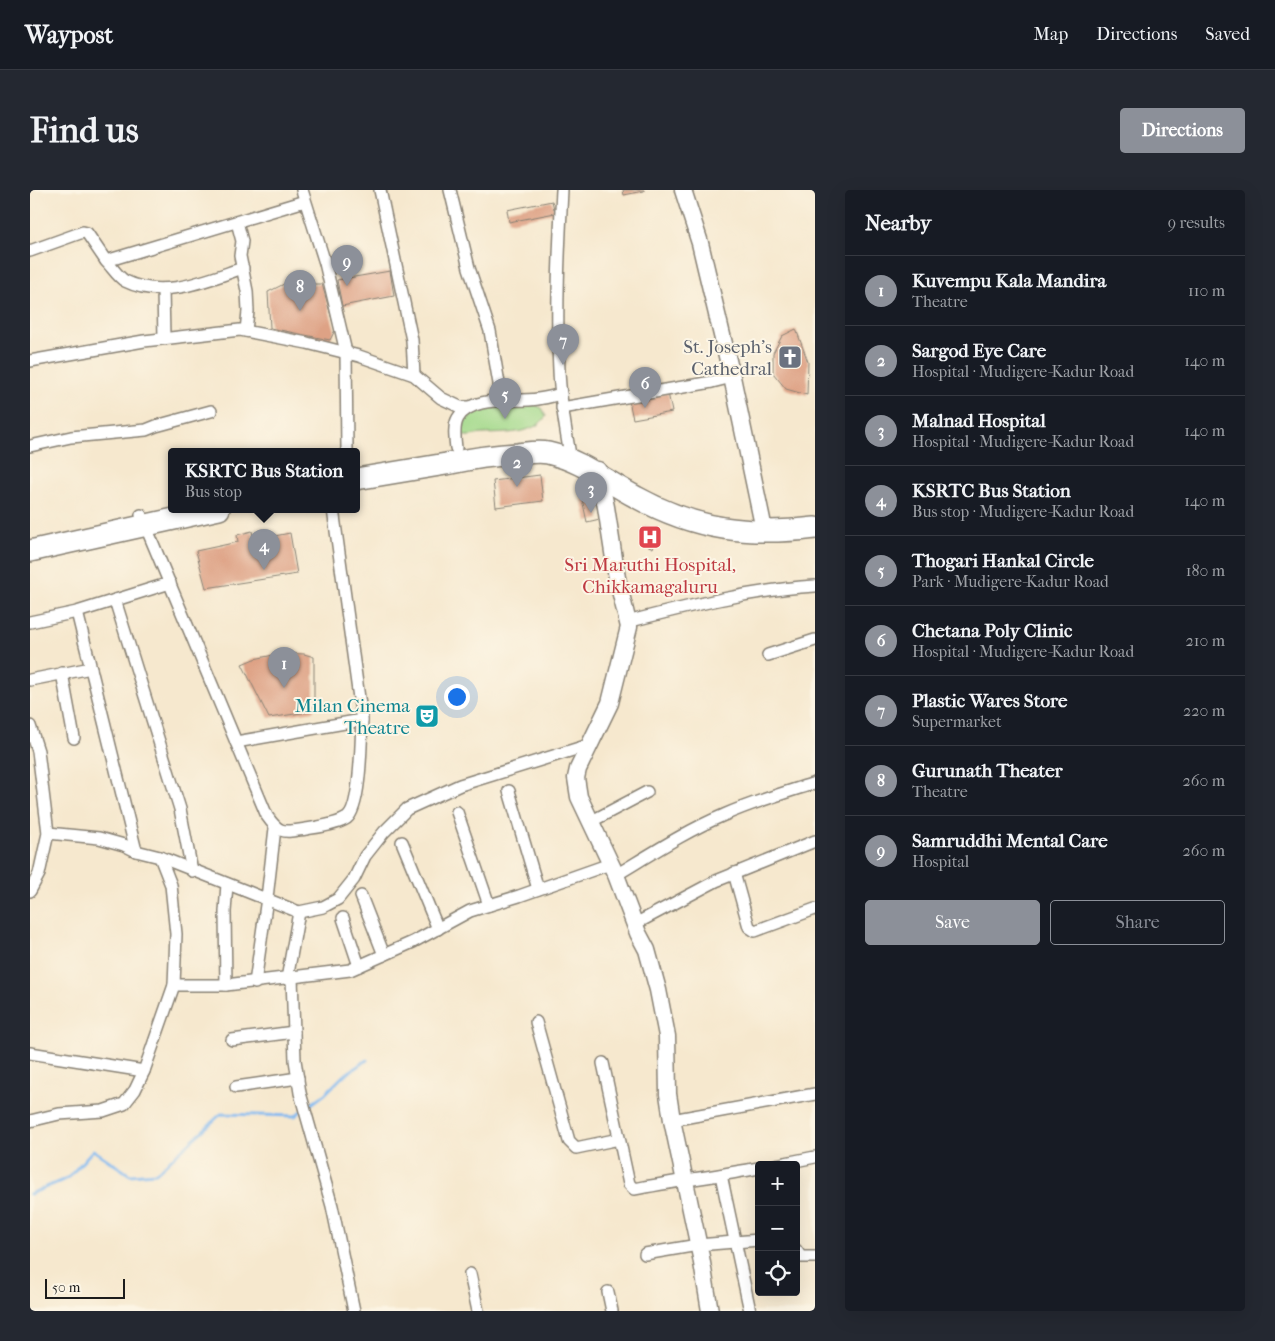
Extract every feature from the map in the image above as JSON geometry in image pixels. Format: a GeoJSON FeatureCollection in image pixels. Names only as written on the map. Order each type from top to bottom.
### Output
{"type":"FeatureCollection","features":[{"type":"Feature","properties":{"kind":"highway"},"geometry":{"type":"LineString","coordinates":[[360,463],[505,442],[551,442],[570,454],[667,503],[713,516],[762,520],[815,517]]}},
{"type":"Feature","properties":{"kind":"highway"},"geometry":{"type":"LineString","coordinates":[[360,478],[508,454],[570,454]]}},
{"type":"Feature","properties":{"kind":"highway"},"geometry":{"type":"LineString","coordinates":[[597,467],[636,497],[690,521],[723,529],[750,531],[783,532],[815,528]]}},
{"type":"Feature","properties":{"kind":"highway"},"geometry":{"type":"LineString","coordinates":[[30,551],[143,520],[168,510]]}},
{"type":"Feature","properties":{"kind":"highway"},"geometry":{"type":"LineString","coordinates":[[30,539],[191,513]]}},
{"type":"Feature","properties":{"kind":"street"},"geometry":{"type":"LineString","coordinates":[[302,190],[325,263],[346,352],[347,448]]}},
{"type":"Feature","properties":{"kind":"street"},"geometry":{"type":"LineString","coordinates":[[380,190],[412,340],[414,375]]}},
{"type":"Feature","properties":{"kind":"street"},"geometry":{"type":"LineString","coordinates":[[450,190],[470,268],[490,331],[502,401]]}},
{"type":"Feature","properties":{"kind":"street"},"geometry":{"type":"LineString","coordinates":[[562,190],[559,369],[562,408],[570,454]]}},
{"type":"Feature","properties":{"kind":"street"},"geometry":{"type":"LineString","coordinates":[[683,190],[700,243],[732,377],[762,520]]}},
{"type":"Feature","properties":{"kind":"street"},"geometry":{"type":"LineString","coordinates":[[106,261],[305,202]]}},
{"type":"Feature","properties":{"kind":"street"},"geometry":{"type":"LineString","coordinates":[[237,222],[242,241],[240,256],[247,291],[248,311],[246,330]]}},
{"type":"Feature","properties":{"kind":"street"},"geometry":{"type":"LineString","coordinates":[[30,251],[83,232],[87,233],[106,261],[124,280],[141,286],[163,289],[198,283],[243,268]]}},
{"type":"Feature","properties":{"kind":"street"},"geometry":{"type":"LineString","coordinates":[[163,289],[164,338]]}},
{"type":"Feature","properties":{"kind":"street"},"geometry":{"type":"LineString","coordinates":[[30,361],[164,338],[246,330],[346,352],[414,375],[441,398],[460,407],[470,407]]}},
{"type":"Feature","properties":{"kind":"street"},"geometry":{"type":"LineString","coordinates":[[562,408],[732,377]]}},
{"type":"Feature","properties":{"kind":"street"},"geometry":{"type":"LineString","coordinates":[[456,448],[455,434],[458,418],[470,407],[480,402],[538,399],[561,394]]}},
{"type":"Feature","properties":{"kind":"street"},"geometry":{"type":"LineString","coordinates":[[30,446],[71,437],[146,430],[211,411]]}},
{"type":"Feature","properties":{"kind":"street"},"geometry":{"type":"LineString","coordinates":[[597,467],[606,507],[617,578],[629,627],[610,703],[578,769],[576,778],[579,797],[592,821],[647,950],[658,990],[667,1036],[668,1094],[672,1120],[710,1311]]}},
{"type":"Feature","properties":{"kind":"street"},"geometry":{"type":"LineString","coordinates":[[143,520],[267,816],[275,828],[284,832],[340,821],[348,816],[355,804],[358,787],[362,720],[334,513]]}},
{"type":"Feature","properties":{"kind":"street"},"geometry":{"type":"LineString","coordinates":[[30,622],[77,612],[170,583]]}},
{"type":"Feature","properties":{"kind":"street"},"geometry":{"type":"LineString","coordinates":[[628,622],[701,603],[756,593],[815,586]]}},
{"type":"Feature","properties":{"kind":"street"},"geometry":{"type":"LineString","coordinates":[[115,600],[180,810],[192,870]]}},
{"type":"Feature","properties":{"kind":"street"},"geometry":{"type":"LineString","coordinates":[[77,612],[136,851]]}},
{"type":"Feature","properties":{"kind":"street"},"geometry":{"type":"LineString","coordinates":[[768,654],[815,640]]}},
{"type":"Feature","properties":{"kind":"street"},"geometry":{"type":"LineString","coordinates":[[30,680],[91,668]]}},
{"type":"Feature","properties":{"kind":"street"},"geometry":{"type":"LineString","coordinates":[[62,674],[74,738]]}},
{"type":"Feature","properties":{"kind":"street"},"geometry":{"type":"LineString","coordinates":[[236,742],[362,720]]}},
{"type":"Feature","properties":{"kind":"street"},"geometry":{"type":"LineString","coordinates":[[30,726],[48,833],[40,874],[30,891]]}},
{"type":"Feature","properties":{"kind":"street"},"geometry":{"type":"LineString","coordinates":[[48,833],[98,838],[124,845],[136,851],[160,857],[299,912],[323,907],[338,899],[354,879],[365,856],[384,832],[407,809],[460,785],[590,745]]}},
{"type":"Feature","properties":{"kind":"street"},"geometry":{"type":"LineString","coordinates":[[174,986],[226,986],[350,970],[438,929],[470,911],[538,889],[613,869],[722,816],[751,804],[815,783]]}},
{"type":"Feature","properties":{"kind":"street"},"geometry":{"type":"LineString","coordinates":[[509,791],[538,889]]}},
{"type":"Feature","properties":{"kind":"street"},"geometry":{"type":"LineString","coordinates":[[592,821],[647,792]]}},
{"type":"Feature","properties":{"kind":"street"},"geometry":{"type":"LineString","coordinates":[[457,812],[489,905]]}},
{"type":"Feature","properties":{"kind":"street"},"geometry":{"type":"LineString","coordinates":[[255,983],[275,828]]}},
{"type":"Feature","properties":{"kind":"street"},"geometry":{"type":"LineString","coordinates":[[635,924],[716,880],[815,841]]}},
{"type":"Feature","properties":{"kind":"street"},"geometry":{"type":"LineString","coordinates":[[402,842],[438,929]]}},
{"type":"Feature","properties":{"kind":"street"},"geometry":{"type":"LineString","coordinates":[[30,1121],[60,1114],[103,1111],[124,1104],[135,1090],[144,1071],[174,986],[176,934],[171,886],[160,857]]}},
{"type":"Feature","properties":{"kind":"street"},"geometry":{"type":"LineString","coordinates":[[734,873],[750,927],[755,930],[815,909]]}},
{"type":"Feature","properties":{"kind":"street"},"geometry":{"type":"LineString","coordinates":[[226,986],[225,912],[227,884]]}},
{"type":"Feature","properties":{"kind":"street"},"geometry":{"type":"LineString","coordinates":[[361,896],[384,955]]}},
{"type":"Feature","properties":{"kind":"street"},"geometry":{"type":"LineString","coordinates":[[299,912],[290,979],[295,1060],[302,1102],[332,1206],[354,1311]]}},
{"type":"Feature","properties":{"kind":"street"},"geometry":{"type":"LineString","coordinates":[[343,918],[359,966]]}},
{"type":"Feature","properties":{"kind":"street"},"geometry":{"type":"LineString","coordinates":[[536,1022],[571,1145],[576,1148],[619,1139]]}},
{"type":"Feature","properties":{"kind":"street"},"geometry":{"type":"LineString","coordinates":[[232,1040],[294,1032]]}},
{"type":"Feature","properties":{"kind":"street"},"geometry":{"type":"LineString","coordinates":[[30,1053],[144,1071]]}},
{"type":"Feature","properties":{"kind":"street"},"geometry":{"type":"LineString","coordinates":[[603,1063],[629,1184],[634,1189],[684,1179],[755,1169]]}},
{"type":"Feature","properties":{"kind":"street"},"geometry":{"type":"LineString","coordinates":[[236,1088],[298,1078]]}},
{"type":"Feature","properties":{"kind":"street"},"geometry":{"type":"LineString","coordinates":[[672,1120],[815,1094]]}},
{"type":"Feature","properties":{"kind":"street"},"geometry":{"type":"LineString","coordinates":[[795,1161],[815,1157]]}},
{"type":"Feature","properties":{"kind":"street"},"geometry":{"type":"LineString","coordinates":[[721,1175],[750,1311]]}},
{"type":"Feature","properties":{"kind":"street"},"geometry":{"type":"LineString","coordinates":[[646,1254],[698,1245],[755,1241]]}},
{"type":"Feature","properties":{"kind":"street"},"geometry":{"type":"LineString","coordinates":[[797,1251],[801,1257],[815,1258]]}},
{"type":"Feature","properties":{"kind":"street"},"geometry":{"type":"LineString","coordinates":[[470,1274],[478,1311]]}},
{"type":"Feature","properties":{"kind":"street"},"geometry":{"type":"LineString","coordinates":[[608,1292],[612,1311]]}},
{"type":"Feature","properties":{"kind":"green space"},"geometry":{"type":"Polygon","coordinates":[[[533,404],[542,408],[546,416],[534,427],[509,433],[461,435],[468,416],[480,408],[498,405],[533,404]]]}},
{"type":"Feature","properties":{"kind":"building"},"geometry":{"type":"Polygon","coordinates":[[[623,190],[644,190],[644,191],[624,195],[623,190]]]}},
{"type":"Feature","properties":{"kind":"building"},"geometry":{"type":"Polygon","coordinates":[[[552,201],[555,213],[509,222],[507,210],[552,201]]]}},
{"type":"Feature","properties":{"kind":"building"},"geometry":{"type":"Polygon","coordinates":[[[390,271],[394,296],[342,306],[337,280],[390,271]]]}},
{"type":"Feature","properties":{"kind":"building"},"geometry":{"type":"Polygon","coordinates":[[[284,284],[322,284],[335,330],[330,340],[270,328],[268,292],[284,284]]]}},
{"type":"Feature","properties":{"kind":"building","name":"St. Joseph's Cathedral"},"geometry":{"type":"Polygon","coordinates":[[[796,329],[808,362],[807,395],[786,389],[773,373],[773,353],[782,336],[796,329]]]}},
{"type":"Feature","properties":{"kind":"building"},"geometry":{"type":"Polygon","coordinates":[[[668,393],[672,412],[633,419],[629,401],[668,393]]]}},
{"type":"Feature","properties":{"kind":"building"},"geometry":{"type":"Polygon","coordinates":[[[540,475],[543,501],[496,507],[493,481],[540,475]]]}},
{"type":"Feature","properties":{"kind":"building"},"geometry":{"type":"Polygon","coordinates":[[[595,497],[600,519],[587,522],[582,499],[595,497]]]}},
{"type":"Feature","properties":{"kind":"building","name":"Sri Maruthi Hospital, Chikkamagaluru"},"geometry":{"type":"Polygon","coordinates":[[[646,527],[660,532],[653,548],[640,542],[646,527]]]}},
{"type":"Feature","properties":{"kind":"building"},"geometry":{"type":"Polygon","coordinates":[[[252,531],[254,540],[290,533],[297,574],[206,588],[196,551],[238,542],[237,535],[252,531]]]}},
{"type":"Feature","properties":{"kind":"building"},"geometry":{"type":"Polygon","coordinates":[[[283,653],[304,654],[314,657],[314,711],[269,718],[242,664],[254,659],[283,653]]]}},
{"type":"Feature","properties":{"kind":"waterway"},"geometry":{"type":"LineString","coordinates":[[306,1108],[325,1094],[343,1076],[367,1060]]}},
{"type":"Feature","properties":{"kind":"waterway"},"geometry":{"type":"LineString","coordinates":[[30,1194],[68,1178],[93,1150],[130,1175],[156,1173],[221,1114],[295,1116],[301,1111]]}},
{"type":"Feature","properties":{"kind":"place","name":"Samruddhi Mental Care"},"geometry":{"type":"Point","coordinates":[347,286]}},
{"type":"Feature","properties":{"kind":"place","name":"Gurunath Theater"},"geometry":{"type":"Point","coordinates":[300,311]}},
{"type":"Feature","properties":{"kind":"place","name":"St. Joseph's Cathedral"},"geometry":{"type":"Point","coordinates":[790,357]}},
{"type":"Feature","properties":{"kind":"place","name":"Plastic Wares Store"},"geometry":{"type":"Point","coordinates":[563,365]}},
{"type":"Feature","properties":{"kind":"place","name":"Chetana Poly Clinic"},"geometry":{"type":"Point","coordinates":[645,408]}},
{"type":"Feature","properties":{"kind":"place","name":"Thogari Hankal Circle"},"geometry":{"type":"Point","coordinates":[505,419]}},
{"type":"Feature","properties":{"kind":"place","name":"Sargod Eye Care"},"geometry":{"type":"Point","coordinates":[517,487]}},
{"type":"Feature","properties":{"kind":"place","name":"Malnad Hospital"},"geometry":{"type":"Point","coordinates":[591,513]}},
{"type":"Feature","properties":{"kind":"place","name":"Sri Maruthi Hospital, Chikkamagaluru"},"geometry":{"type":"Point","coordinates":[650,537]}},
{"type":"Feature","properties":{"kind":"place","name":"KSRTC Bus Station"},"geometry":{"type":"Point","coordinates":[264,570]}},
{"type":"Feature","properties":{"kind":"place","name":"Kuvempu Kala Mandira"},"geometry":{"type":"Point","coordinates":[284,688]}},
{"type":"Feature","properties":{"kind":"place","name":"Milan Cinema Theatre"},"geometry":{"type":"Point","coordinates":[427,716]}}]}
